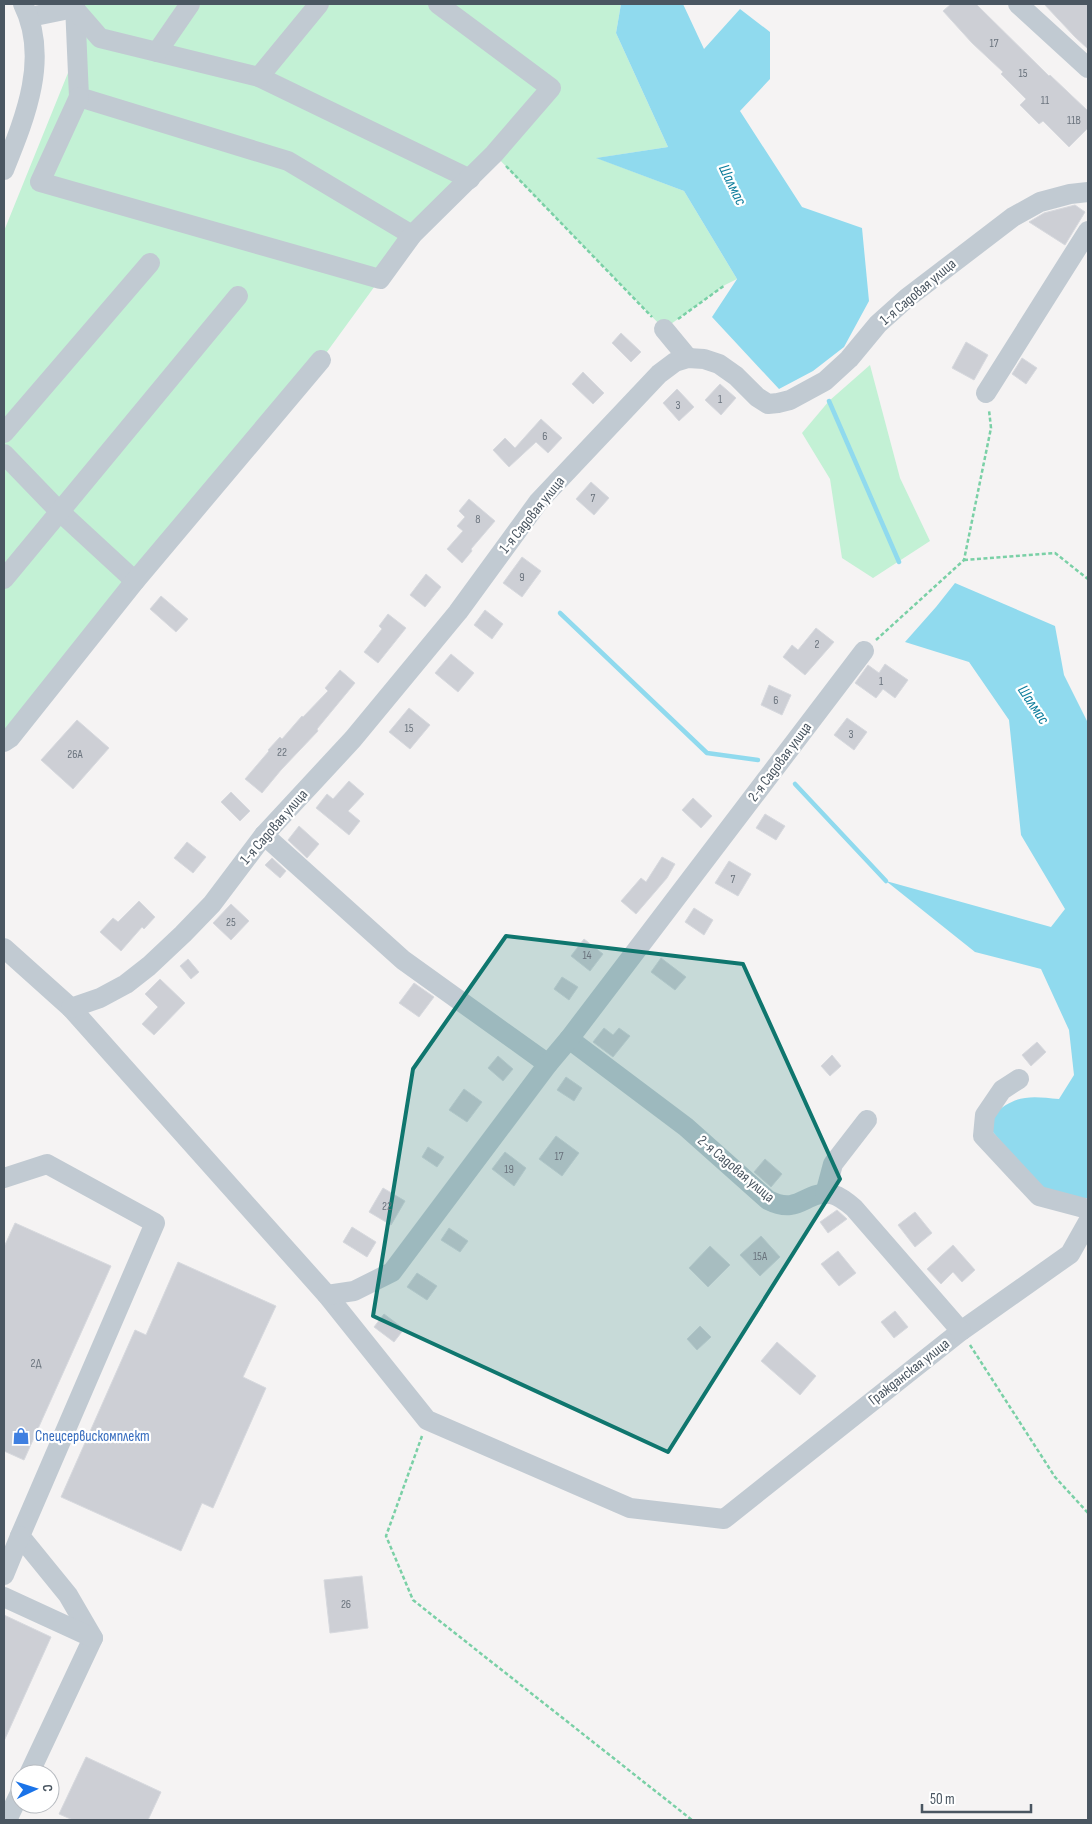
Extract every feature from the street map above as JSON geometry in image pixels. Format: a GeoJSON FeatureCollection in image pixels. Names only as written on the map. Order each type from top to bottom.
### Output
{"type":"FeatureCollection","features":[{"type":"Feature","properties":{"kind":"street"},"geometry":{"type":"LineString","coordinates":[[157,52],[190,4]]}},
{"type":"Feature","properties":{"kind":"street"},"geometry":{"type":"LineString","coordinates":[[259,77],[319,4]]}},
{"type":"Feature","properties":{"kind":"street"},"geometry":{"type":"LineString","coordinates":[[75,6],[79,97],[40,182],[380,279],[412,235],[494,154],[551,88],[438,4]]}},
{"type":"Feature","properties":{"kind":"street"},"geometry":{"type":"LineString","coordinates":[[1018,4],[1088,68]]}},
{"type":"Feature","properties":{"kind":"street"},"geometry":{"type":"LineString","coordinates":[[75,6],[100,38],[259,77],[470,178]]}},
{"type":"Feature","properties":{"kind":"street"},"geometry":{"type":"LineString","coordinates":[[4,170],[21,128],[35,72],[35,40],[26,10],[75,6]]}},
{"type":"Feature","properties":{"kind":"street"},"geometry":{"type":"LineString","coordinates":[[79,97],[288,161],[412,235]]}},
{"type":"Feature","properties":{"kind":"street","name":"1-я Садовая улица"},"geometry":{"type":"LineString","coordinates":[[71,1008],[100,998],[126,984],[149,966],[212,904],[264,835],[353,739],[458,612],[539,501],[660,374],[675,362],[688,358],[704,358],[719,364],[736,376],[768,404],[778,404],[790,400],[825,381],[850,359],[878,324],[907,298],[1013,216],[1040,202],[1070,194],[1088,192]]}},
{"type":"Feature","properties":{"kind":"street"},"geometry":{"type":"LineString","coordinates":[[986,393],[1088,230]]}},
{"type":"Feature","properties":{"kind":"street"},"geometry":{"type":"LineString","coordinates":[[4,433],[150,262]]}},
{"type":"Feature","properties":{"kind":"street"},"geometry":{"type":"LineString","coordinates":[[4,579],[238,296]]}},
{"type":"Feature","properties":{"kind":"street"},"geometry":{"type":"LineString","coordinates":[[664,329],[688,358]]}},
{"type":"Feature","properties":{"kind":"street"},"geometry":{"type":"LineString","coordinates":[[4,742],[10,738],[135,581],[321,360]]}},
{"type":"Feature","properties":{"kind":"street"},"geometry":{"type":"LineString","coordinates":[[4,454],[59,511],[135,581]]}},
{"type":"Feature","properties":{"kind":"street","name":"2-я Садовая улица"},"geometry":{"type":"LineString","coordinates":[[327,1295],[354,1291],[392,1272],[548,1064],[864,651]]}},
{"type":"Feature","properties":{"kind":"street"},"geometry":{"type":"LineString","coordinates":[[264,835],[403,960],[548,1064]]}},
{"type":"Feature","properties":{"kind":"street"},"geometry":{"type":"LineString","coordinates":[[4,948],[71,1008],[327,1295],[427,1420]]}},
{"type":"Feature","properties":{"kind":"street","name":"2-я Садовая улица"},"geometry":{"type":"LineString","coordinates":[[569,1039],[686,1127],[768,1200],[779,1206],[790,1206],[816,1195],[825,1194]]}},
{"type":"Feature","properties":{"kind":"street"},"geometry":{"type":"LineString","coordinates":[[1019,1079],[1002,1090],[985,1115],[983,1136],[1040,1196],[1088,1209]]}},
{"type":"Feature","properties":{"kind":"street"},"geometry":{"type":"LineString","coordinates":[[867,1120],[833,1164],[825,1194],[840,1198],[854,1208],[961,1331]]}},
{"type":"Feature","properties":{"kind":"street"},"geometry":{"type":"LineString","coordinates":[[4,1178],[47,1164],[155,1224],[4,1575]]}},
{"type":"Feature","properties":{"kind":"street","name":"Гражданская улица"},"geometry":{"type":"LineString","coordinates":[[427,1420],[630,1508],[724,1519],[961,1331],[1070,1254],[1088,1222]]}},
{"type":"Feature","properties":{"kind":"street"},"geometry":{"type":"LineString","coordinates":[[20,1536],[68,1595],[93,1638]]}},
{"type":"Feature","properties":{"kind":"street"},"geometry":{"type":"LineString","coordinates":[[4,1597],[93,1638]]}},
{"type":"Feature","properties":{"kind":"street"},"geometry":{"type":"LineString","coordinates":[[34,1764],[93,1638]]}},
{"type":"Feature","properties":{"kind":"path"},"geometry":{"type":"LineString","coordinates":[[494,154],[664,329],[725,285]]}},
{"type":"Feature","properties":{"kind":"path"},"geometry":{"type":"LineString","coordinates":[[864,651],[964,560],[991,428],[986,393]]}},
{"type":"Feature","properties":{"kind":"path"},"geometry":{"type":"LineString","coordinates":[[964,560],[1055,553],[1088,579]]}},
{"type":"Feature","properties":{"kind":"path"},"geometry":{"type":"LineString","coordinates":[[961,1331],[1054,1477],[1088,1513]]}},
{"type":"Feature","properties":{"kind":"path"},"geometry":{"type":"LineString","coordinates":[[427,1420],[386,1536],[414,1600],[692,1820]]}},
{"type":"Feature","properties":{"kind":"highlighted area"},"geometry":{"type":"Polygon","coordinates":[[[506,936],[743,964],[840,1179],[668,1452],[373,1316],[413,1069],[506,936]]]}},
{"type":"Feature","properties":{"kind":"green space"},"geometry":{"type":"Polygon","coordinates":[[[68,4],[621,4],[616,33],[668,147],[597,158],[684,191],[737,279],[725,285],[664,329],[495,155],[380,279],[321,360],[4,733],[4,231],[72,63],[68,4]]]}},
{"type":"Feature","properties":{"kind":"green space"},"geometry":{"type":"Polygon","coordinates":[[[870,365],[900,478],[930,541],[873,578],[842,558],[830,479],[802,433],[829,401],[870,365]]]}},
{"type":"Feature","properties":{"kind":"water"},"geometry":{"type":"Polygon","coordinates":[[[621,4],[683,4],[704,49],[740,9],[770,32],[770,79],[740,111],[802,207],[862,228],[869,301],[844,347],[813,371],[779,389],[712,317],[737,279],[684,191],[596,158],[668,147],[616,33],[621,4]]]}},
{"type":"Feature","properties":{"kind":"water"},"geometry":{"type":"Polygon","coordinates":[[[955,583],[1055,626],[1064,675],[1088,723],[1088,1198],[1072,1199],[1038,1186],[992,1131],[992,1116],[1000,1109],[1023,1098],[1059,1099],[1074,1075],[1069,1030],[1041,969],[975,952],[886,881],[1051,927],[1065,909],[1021,835],[1009,720],[969,662],[905,642],[955,583]]]}},
{"type":"Feature","properties":{"kind":"building"},"geometry":{"type":"Polygon","coordinates":[[[951,4],[976,4],[1049,76],[1088,111],[1088,128],[1069,147],[1043,121],[1039,124],[1020,105],[1026,99],[1001,74],[1003,72],[972,43],[943,11],[951,4]]]}},
{"type":"Feature","properties":{"kind":"building"},"geometry":{"type":"Polygon","coordinates":[[[1044,4],[1088,4],[1088,49],[1075,37],[1044,4]]]}},
{"type":"Feature","properties":{"kind":"building"},"geometry":{"type":"Polygon","coordinates":[[[1075,205],[1085,212],[1065,245],[1029,222],[1044,213],[1075,205]]]}},
{"type":"Feature","properties":{"kind":"building"},"geometry":{"type":"Polygon","coordinates":[[[621,333],[641,352],[631,362],[612,343],[621,333]]]}},
{"type":"Feature","properties":{"kind":"building"},"geometry":{"type":"Polygon","coordinates":[[[966,342],[988,355],[974,380],[952,368],[966,342]]]}},
{"type":"Feature","properties":{"kind":"building"},"geometry":{"type":"Polygon","coordinates":[[[1022,358],[1037,368],[1026,384],[1012,374],[1022,358]]]}},
{"type":"Feature","properties":{"kind":"building"},"geometry":{"type":"Polygon","coordinates":[[[583,372],[604,393],[593,404],[572,384],[583,372]]]}},
{"type":"Feature","properties":{"kind":"building"},"geometry":{"type":"Polygon","coordinates":[[[720,384],[736,398],[721,415],[705,400],[720,384]]]}},
{"type":"Feature","properties":{"kind":"building"},"geometry":{"type":"Polygon","coordinates":[[[677,389],[694,407],[679,421],[663,403],[677,389]]]}},
{"type":"Feature","properties":{"kind":"building"},"geometry":{"type":"Polygon","coordinates":[[[541,419],[562,438],[548,453],[536,442],[509,467],[493,450],[505,438],[515,448],[541,419]]]}},
{"type":"Feature","properties":{"kind":"building"},"geometry":{"type":"Polygon","coordinates":[[[591,482],[609,498],[594,515],[576,499],[591,482]]]}},
{"type":"Feature","properties":{"kind":"building"},"geometry":{"type":"Polygon","coordinates":[[[469,499],[495,521],[471,549],[472,551],[462,563],[447,549],[463,531],[457,526],[465,517],[459,511],[469,499]]]}},
{"type":"Feature","properties":{"kind":"building"},"geometry":{"type":"Polygon","coordinates":[[[522,557],[541,571],[522,597],[503,583],[522,557]]]}},
{"type":"Feature","properties":{"kind":"building"},"geometry":{"type":"Polygon","coordinates":[[[426,574],[441,587],[425,607],[410,595],[426,574]]]}},
{"type":"Feature","properties":{"kind":"building"},"geometry":{"type":"Polygon","coordinates":[[[161,596],[188,619],[176,632],[150,609],[161,596]]]}},
{"type":"Feature","properties":{"kind":"building"},"geometry":{"type":"Polygon","coordinates":[[[485,610],[503,624],[492,639],[474,625],[485,610]]]}},
{"type":"Feature","properties":{"kind":"building"},"geometry":{"type":"Polygon","coordinates":[[[388,614],[406,628],[378,663],[364,652],[382,629],[379,626],[388,614]]]}},
{"type":"Feature","properties":{"kind":"building"},"geometry":{"type":"Polygon","coordinates":[[[816,628],[834,642],[805,675],[783,657],[792,645],[798,650],[816,628]]]}},
{"type":"Feature","properties":{"kind":"building"},"geometry":{"type":"Polygon","coordinates":[[[451,654],[474,673],[458,692],[435,673],[451,654]]]}},
{"type":"Feature","properties":{"kind":"building"},"geometry":{"type":"Polygon","coordinates":[[[885,664],[908,680],[895,698],[883,689],[876,698],[855,683],[868,665],[879,673],[885,664]]]}},
{"type":"Feature","properties":{"kind":"building"},"geometry":{"type":"Polygon","coordinates":[[[340,670],[355,683],[317,729],[318,731],[262,793],[245,779],[280,737],[282,739],[328,691],[325,688],[340,670]]]}},
{"type":"Feature","properties":{"kind":"building"},"geometry":{"type":"Polygon","coordinates":[[[769,685],[791,695],[782,715],[761,705],[769,685]]]}},
{"type":"Feature","properties":{"kind":"building"},"geometry":{"type":"Polygon","coordinates":[[[409,708],[430,725],[410,749],[389,732],[409,708]]]}},
{"type":"Feature","properties":{"kind":"building"},"geometry":{"type":"Polygon","coordinates":[[[847,718],[867,732],[854,750],[834,735],[847,718]]]}},
{"type":"Feature","properties":{"kind":"building"},"geometry":{"type":"Polygon","coordinates":[[[77,720],[109,748],[73,789],[41,760],[77,720]]]}},
{"type":"Feature","properties":{"kind":"building"},"geometry":{"type":"Polygon","coordinates":[[[349,781],[364,794],[348,811],[360,821],[349,835],[316,808],[327,794],[333,799],[349,781]]]}},
{"type":"Feature","properties":{"kind":"building"},"geometry":{"type":"Polygon","coordinates":[[[231,792],[250,811],[240,821],[221,802],[231,792]]]}},
{"type":"Feature","properties":{"kind":"building"},"geometry":{"type":"Polygon","coordinates":[[[693,798],[712,816],[701,828],[682,810],[693,798]]]}},
{"type":"Feature","properties":{"kind":"building"},"geometry":{"type":"Polygon","coordinates":[[[765,814],[785,826],[776,840],[756,828],[765,814]]]}},
{"type":"Feature","properties":{"kind":"building"},"geometry":{"type":"Polygon","coordinates":[[[299,826],[319,844],[307,858],[288,840],[299,826]]]}},
{"type":"Feature","properties":{"kind":"building"},"geometry":{"type":"Polygon","coordinates":[[[187,842],[206,857],[193,873],[174,858],[187,842]]]}},
{"type":"Feature","properties":{"kind":"building"},"geometry":{"type":"Polygon","coordinates":[[[662,857],[675,864],[667,878],[636,914],[621,901],[641,878],[646,882],[662,857]]]}},
{"type":"Feature","properties":{"kind":"building"},"geometry":{"type":"Polygon","coordinates":[[[272,858],[286,871],[280,878],[265,865],[272,858]]]}},
{"type":"Feature","properties":{"kind":"building"},"geometry":{"type":"Polygon","coordinates":[[[729,861],[751,874],[738,896],[715,883],[729,861]]]}},
{"type":"Feature","properties":{"kind":"building"},"geometry":{"type":"Polygon","coordinates":[[[139,901],[155,917],[144,929],[142,927],[121,951],[100,932],[113,918],[118,922],[139,901]]]}},
{"type":"Feature","properties":{"kind":"building"},"geometry":{"type":"Polygon","coordinates":[[[231,904],[249,921],[231,940],[213,923],[231,904]]]}},
{"type":"Feature","properties":{"kind":"building"},"geometry":{"type":"Polygon","coordinates":[[[694,908],[713,920],[704,935],[685,922],[694,908]]]}},
{"type":"Feature","properties":{"kind":"building"},"geometry":{"type":"Polygon","coordinates":[[[584,939],[603,954],[590,971],[571,956],[584,939]]]}},
{"type":"Feature","properties":{"kind":"building"},"geometry":{"type":"Polygon","coordinates":[[[661,958],[686,977],[675,990],[651,972],[661,958]]]}},
{"type":"Feature","properties":{"kind":"building"},"geometry":{"type":"Polygon","coordinates":[[[188,959],[199,972],[191,979],[180,966],[188,959]]]}},
{"type":"Feature","properties":{"kind":"building"},"geometry":{"type":"Polygon","coordinates":[[[562,977],[578,987],[569,1000],[554,989],[562,977]]]}},
{"type":"Feature","properties":{"kind":"building"},"geometry":{"type":"Polygon","coordinates":[[[160,979],[185,1003],[154,1035],[142,1024],[158,1007],[145,994],[160,979]]]}},
{"type":"Feature","properties":{"kind":"building"},"geometry":{"type":"Polygon","coordinates":[[[414,983],[434,997],[419,1017],[399,1003],[414,983]]]}},
{"type":"Feature","properties":{"kind":"building"},"geometry":{"type":"Polygon","coordinates":[[[604,1028],[613,1035],[619,1028],[630,1036],[613,1057],[593,1042],[604,1028]]]}},
{"type":"Feature","properties":{"kind":"building"},"geometry":{"type":"Polygon","coordinates":[[[1037,1042],[1046,1052],[1031,1066],[1022,1055],[1037,1042]]]}},
{"type":"Feature","properties":{"kind":"building"},"geometry":{"type":"Polygon","coordinates":[[[832,1055],[841,1066],[830,1076],[821,1066],[832,1055]]]}},
{"type":"Feature","properties":{"kind":"building"},"geometry":{"type":"Polygon","coordinates":[[[498,1056],[513,1069],[503,1081],[488,1068],[498,1056]]]}},
{"type":"Feature","properties":{"kind":"building"},"geometry":{"type":"Polygon","coordinates":[[[566,1077],[582,1088],[574,1101],[557,1090],[566,1077]]]}},
{"type":"Feature","properties":{"kind":"building"},"geometry":{"type":"Polygon","coordinates":[[[464,1089],[482,1102],[467,1122],[449,1110],[464,1089]]]}},
{"type":"Feature","properties":{"kind":"building"},"geometry":{"type":"Polygon","coordinates":[[[556,1136],[579,1153],[562,1176],[539,1159],[556,1136]]]}},
{"type":"Feature","properties":{"kind":"building"},"geometry":{"type":"Polygon","coordinates":[[[428,1147],[444,1157],[437,1167],[422,1157],[428,1147]]]}},
{"type":"Feature","properties":{"kind":"building"},"geometry":{"type":"Polygon","coordinates":[[[505,1152],[526,1168],[514,1186],[492,1169],[505,1152]]]}},
{"type":"Feature","properties":{"kind":"building"},"geometry":{"type":"Polygon","coordinates":[[[765,1159],[782,1174],[771,1187],[754,1172],[765,1159]]]}},
{"type":"Feature","properties":{"kind":"building"},"geometry":{"type":"Polygon","coordinates":[[[383,1188],[405,1201],[391,1225],[369,1212],[383,1188]]]}},
{"type":"Feature","properties":{"kind":"building"},"geometry":{"type":"Polygon","coordinates":[[[837,1210],[847,1219],[828,1233],[820,1222],[837,1210]]]}},
{"type":"Feature","properties":{"kind":"building"},"geometry":{"type":"Polygon","coordinates":[[[915,1212],[932,1233],[915,1247],[898,1225],[915,1212]]]}},
{"type":"Feature","properties":{"kind":"building"},"geometry":{"type":"Polygon","coordinates":[[[15,1223],[111,1266],[24,1460],[4,1451],[4,1247],[15,1223]]]}},
{"type":"Feature","properties":{"kind":"building"},"geometry":{"type":"Polygon","coordinates":[[[352,1227],[376,1242],[367,1257],[343,1242],[352,1227]]]}},
{"type":"Feature","properties":{"kind":"building"},"geometry":{"type":"Polygon","coordinates":[[[449,1228],[468,1241],[460,1252],[441,1240],[449,1228]]]}},
{"type":"Feature","properties":{"kind":"building"},"geometry":{"type":"Polygon","coordinates":[[[761,1236],[780,1257],[760,1276],[740,1255],[761,1236]]]}},
{"type":"Feature","properties":{"kind":"building"},"geometry":{"type":"Polygon","coordinates":[[[953,1245],[975,1270],[962,1282],[953,1272],[941,1284],[927,1269],[953,1245]]]}},
{"type":"Feature","properties":{"kind":"building"},"geometry":{"type":"Polygon","coordinates":[[[710,1246],[730,1265],[708,1287],[689,1268],[710,1246]]]}},
{"type":"Feature","properties":{"kind":"building"},"geometry":{"type":"Polygon","coordinates":[[[838,1251],[856,1273],[839,1286],[821,1264],[838,1251]]]}},
{"type":"Feature","properties":{"kind":"building"},"geometry":{"type":"Polygon","coordinates":[[[178,1262],[276,1306],[243,1377],[266,1388],[213,1508],[202,1503],[181,1551],[61,1497],[135,1330],[146,1335],[178,1262]]]}},
{"type":"Feature","properties":{"kind":"building"},"geometry":{"type":"Polygon","coordinates":[[[417,1273],[437,1286],[427,1300],[407,1287],[417,1273]]]}},
{"type":"Feature","properties":{"kind":"building"},"geometry":{"type":"Polygon","coordinates":[[[895,1311],[908,1327],[894,1338],[881,1322],[895,1311]]]}},
{"type":"Feature","properties":{"kind":"building"},"geometry":{"type":"Polygon","coordinates":[[[384,1314],[404,1329],[394,1342],[374,1327],[384,1314]]]}},
{"type":"Feature","properties":{"kind":"building"},"geometry":{"type":"Polygon","coordinates":[[[700,1326],[711,1337],[697,1350],[687,1339],[700,1326]]]}},
{"type":"Feature","properties":{"kind":"building"},"geometry":{"type":"Polygon","coordinates":[[[777,1342],[816,1376],[800,1395],[761,1361],[777,1342]]]}},
{"type":"Feature","properties":{"kind":"building"},"geometry":{"type":"Polygon","coordinates":[[[362,1576],[368,1628],[330,1633],[324,1580],[362,1576]]]}},
{"type":"Feature","properties":{"kind":"building"},"geometry":{"type":"Polygon","coordinates":[[[4,1615],[51,1637],[4,1741],[4,1615]]]}},
{"type":"Feature","properties":{"kind":"building"},"geometry":{"type":"Polygon","coordinates":[[[86,1757],[161,1792],[148,1820],[73,1820],[59,1814],[86,1757]]]}},
{"type":"Feature","properties":{"kind":"waterway","name":"Шалмас"},"geometry":{"type":"LineString","coordinates":[[829,401],[899,562]]}},
{"type":"Feature","properties":{"kind":"waterway"},"geometry":{"type":"LineString","coordinates":[[560,613],[707,753],[758,760]]}},
{"type":"Feature","properties":{"kind":"waterway"},"geometry":{"type":"LineString","coordinates":[[795,784],[886,881]]}},
{"type":"Feature","properties":{"kind":"place","name":"Спецсервискомплект"},"geometry":{"type":"Point","coordinates":[21,1436]}}]}
